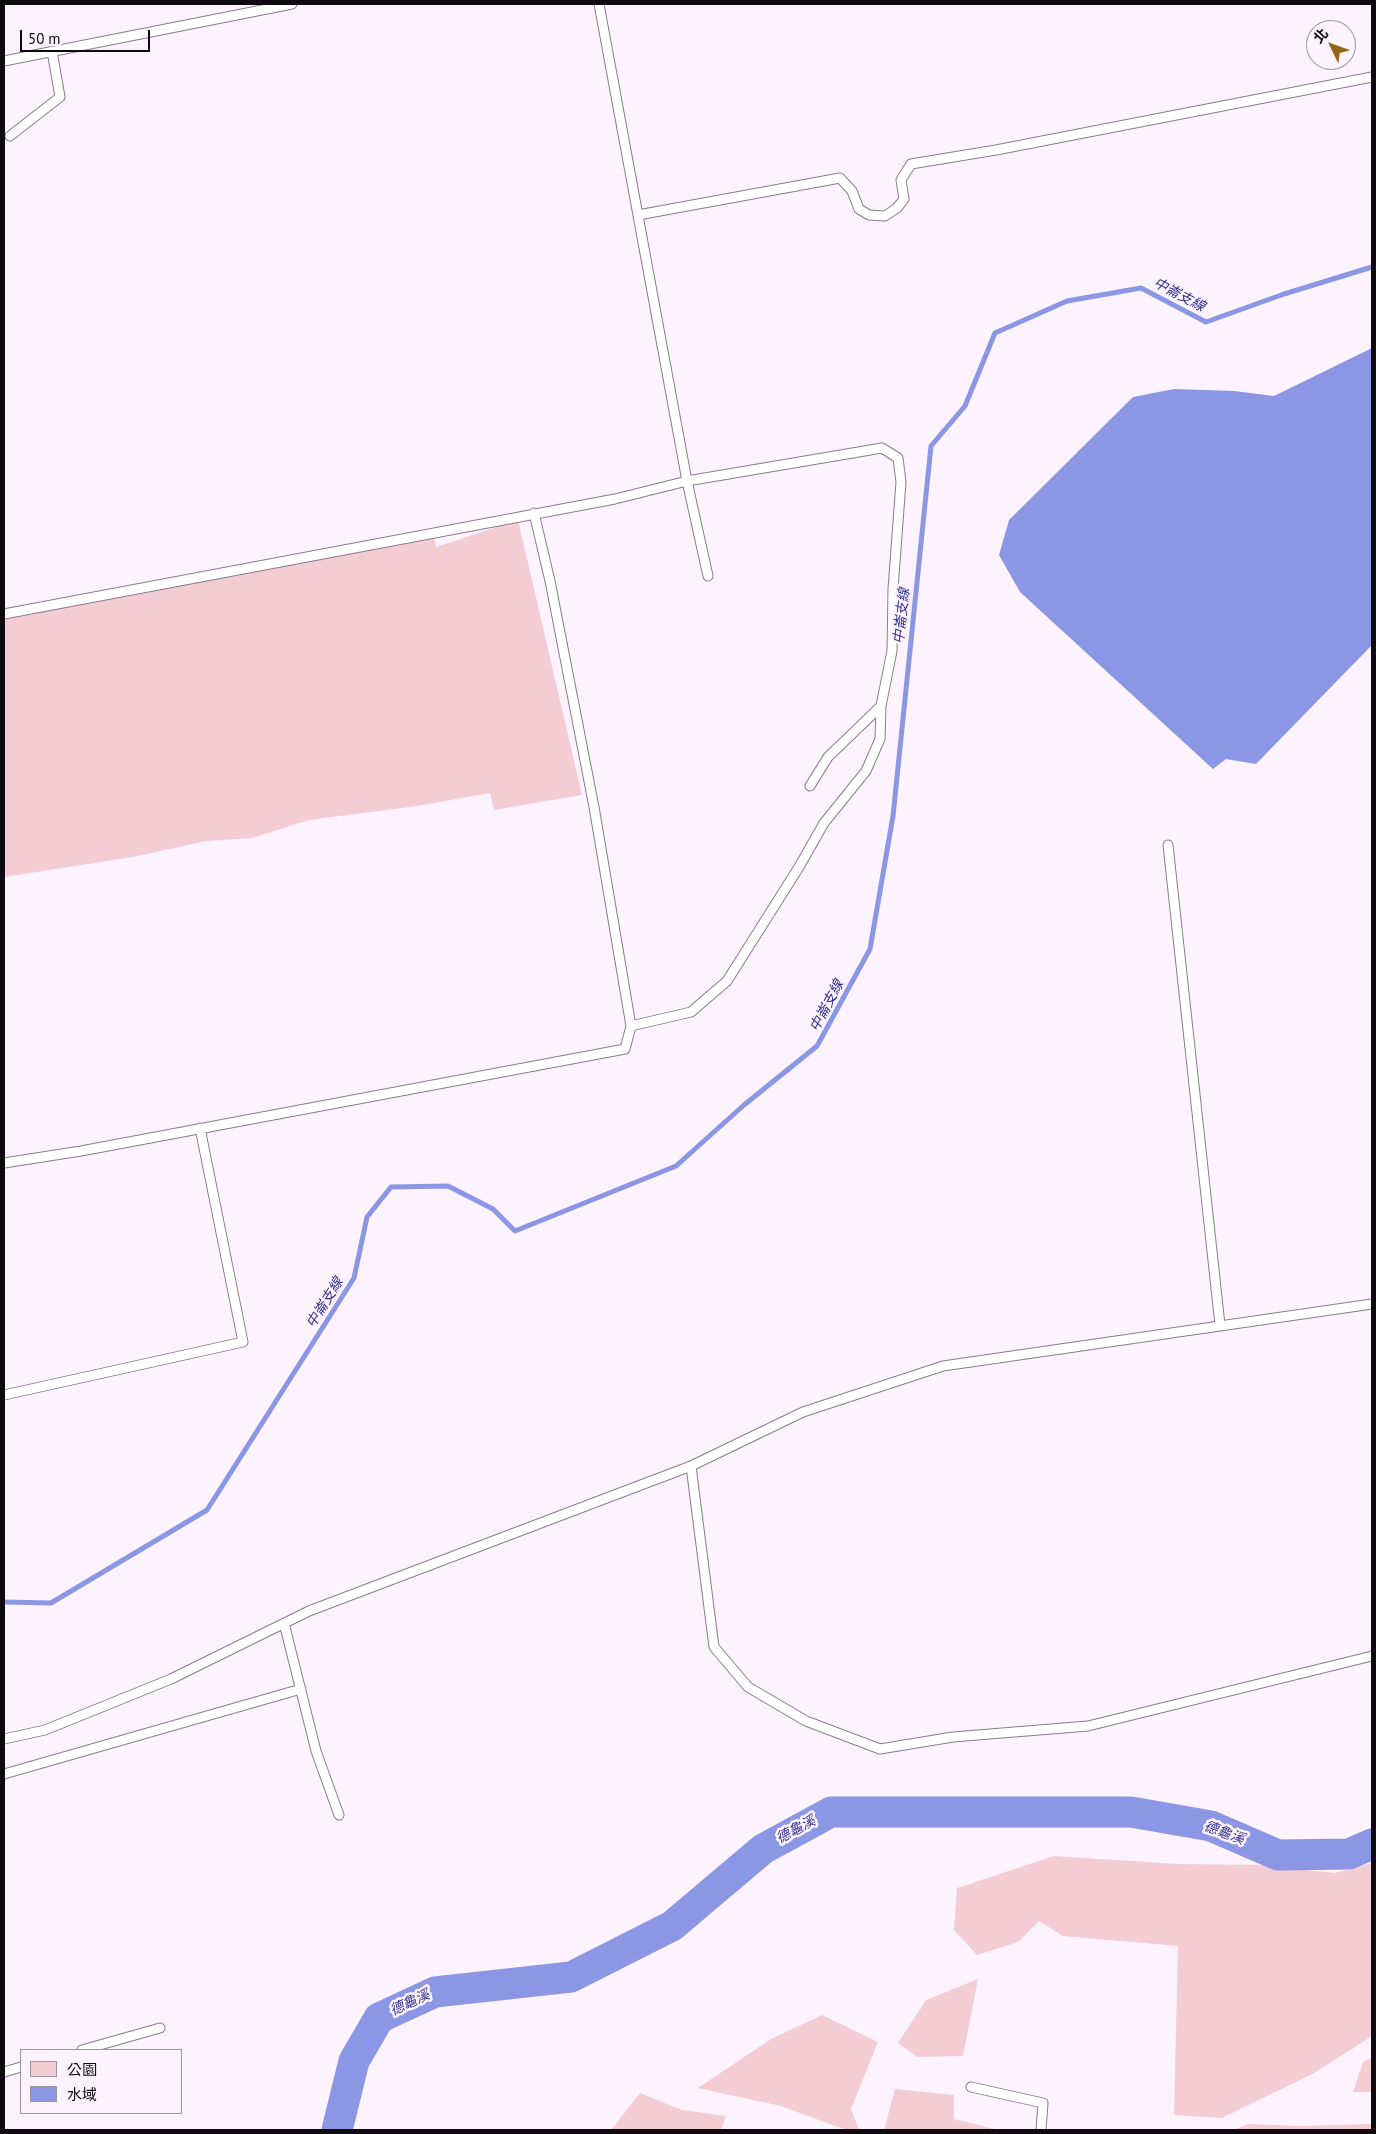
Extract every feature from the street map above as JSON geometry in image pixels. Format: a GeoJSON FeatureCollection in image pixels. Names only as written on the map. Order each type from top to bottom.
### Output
{"type":"FeatureCollection","features":[{"type":"Feature","properties":{"kind":"lane"},"geometry":{"type":"LineString","coordinates":[[4,60],[292,4]]}},
{"type":"Feature","properties":{"kind":"lane"},"geometry":{"type":"LineString","coordinates":[[599,4],[687,480],[708,576]]}},
{"type":"Feature","properties":{"kind":"lane"},"geometry":{"type":"LineString","coordinates":[[10,136],[60,97],[52,51]]}},
{"type":"Feature","properties":{"kind":"lane"},"geometry":{"type":"LineString","coordinates":[[638,215],[840,178],[852,191],[859,209],[869,215],[885,216],[904,199],[901,180],[910,164],[996,150],[1372,77]]}},
{"type":"Feature","properties":{"kind":"lane"},"geometry":{"type":"LineString","coordinates":[[4,614],[534,514],[615,498],[687,480],[882,448],[898,458],[901,482],[893,588],[892,651],[882,706],[880,739],[866,771],[824,824],[727,981],[691,1012],[631,1026]]}},
{"type":"Feature","properties":{"kind":"lane"},"geometry":{"type":"LineString","coordinates":[[4,1163],[81,1151],[625,1049],[631,1026],[594,807],[550,581],[534,514]]}},
{"type":"Feature","properties":{"kind":"lane"},"geometry":{"type":"LineString","coordinates":[[810,786],[828,757],[882,706]]}},
{"type":"Feature","properties":{"kind":"lane"},"geometry":{"type":"LineString","coordinates":[[1168,845],[1220,1325]]}},
{"type":"Feature","properties":{"kind":"lane"},"geometry":{"type":"LineString","coordinates":[[4,1395],[243,1342],[200,1128]]}},
{"type":"Feature","properties":{"kind":"lane"},"geometry":{"type":"LineString","coordinates":[[4,1739],[45,1730],[171,1679],[318,1607],[691,1466],[803,1412],[943,1366],[1372,1304]]}},
{"type":"Feature","properties":{"kind":"lane"},"geometry":{"type":"LineString","coordinates":[[691,1466],[714,1647],[748,1687],[806,1721],[880,1749],[952,1737],[1088,1726],[1372,1656]]}},
{"type":"Feature","properties":{"kind":"lane"},"geometry":{"type":"LineString","coordinates":[[284,1623],[316,1751],[339,1816]]}},
{"type":"Feature","properties":{"kind":"lane"},"geometry":{"type":"LineString","coordinates":[[4,1774],[301,1689]]}},
{"type":"Feature","properties":{"kind":"lane"},"geometry":{"type":"LineString","coordinates":[[86,2049],[160,2028]]}},
{"type":"Feature","properties":{"kind":"lane"},"geometry":{"type":"LineString","coordinates":[[4,2072],[20,2067]]}},
{"type":"Feature","properties":{"kind":"lane"},"geometry":{"type":"LineString","coordinates":[[970,2087],[1042,2104],[1041,2130]]}},
{"type":"Feature","properties":{"kind":"green space"},"geometry":{"type":"Polygon","coordinates":[[[518,520],[582,795],[494,810],[490,793],[417,806],[309,820],[252,838],[206,841],[133,857],[4,877],[4,610],[432,529],[436,547],[518,520]]]}},
{"type":"Feature","properties":{"kind":"green space"},"geometry":{"type":"Polygon","coordinates":[[[1054,1856],[1178,1864],[1260,1865],[1335,1873],[1372,1863],[1372,2036],[1314,2073],[1222,2118],[1174,2115],[1178,1946],[1063,1936],[1039,1921],[1018,1942],[977,1955],[954,1930],[957,1888],[1054,1856]]]}},
{"type":"Feature","properties":{"kind":"green space"},"geometry":{"type":"Polygon","coordinates":[[[978,1979],[963,2056],[917,2057],[898,2043],[926,2000],[978,1979]]]}},
{"type":"Feature","properties":{"kind":"green space"},"geometry":{"type":"Polygon","coordinates":[[[822,2015],[878,2042],[851,2109],[859,2130],[846,2130],[781,2106],[698,2088],[771,2039],[822,2015]]]}},
{"type":"Feature","properties":{"kind":"green space"},"geometry":{"type":"Polygon","coordinates":[[[1372,2058],[1372,2092],[1353,2092],[1363,2062],[1372,2058]]]}},
{"type":"Feature","properties":{"kind":"green space"},"geometry":{"type":"Polygon","coordinates":[[[895,2089],[954,2095],[954,2119],[998,2130],[884,2130],[895,2089]]]}},
{"type":"Feature","properties":{"kind":"green space"},"geometry":{"type":"Polygon","coordinates":[[[640,2093],[682,2110],[726,2116],[721,2130],[611,2130],[640,2093]]]}},
{"type":"Feature","properties":{"kind":"green space"},"geometry":{"type":"Polygon","coordinates":[[[1248,2124],[1301,2126],[1372,2124],[1372,2130],[1233,2130],[1248,2124]]]}},
{"type":"Feature","properties":{"kind":"water"},"geometry":{"type":"Polygon","coordinates":[[[1372,348],[1372,645],[1256,764],[1226,759],[1213,769],[1020,592],[999,555],[1009,520],[1133,397],[1174,389],[1234,391],[1274,396],[1372,348]]]}},
{"type":"Feature","properties":{"kind":"waterway","name":"中崙支線"},"geometry":{"type":"LineString","coordinates":[[4,1602],[51,1603],[207,1510],[354,1278],[367,1217],[391,1187],[448,1186],[493,1209],[515,1231],[676,1166],[744,1105],[817,1046],[870,949],[893,816],[931,446],[965,406],[995,333],[1067,301],[1141,288],[1206,322],[1284,294],[1372,267]]}},
{"type":"Feature","properties":{"kind":"waterway","name":"德龜溪"},"geometry":{"type":"LineString","coordinates":[[337,2130],[354,2061],[379,2018],[435,1992],[571,1977],[672,1926],[763,1849],[831,1812],[1131,1812],[1211,1826],[1278,1855],[1349,1854],[1372,1844]]}}]}
